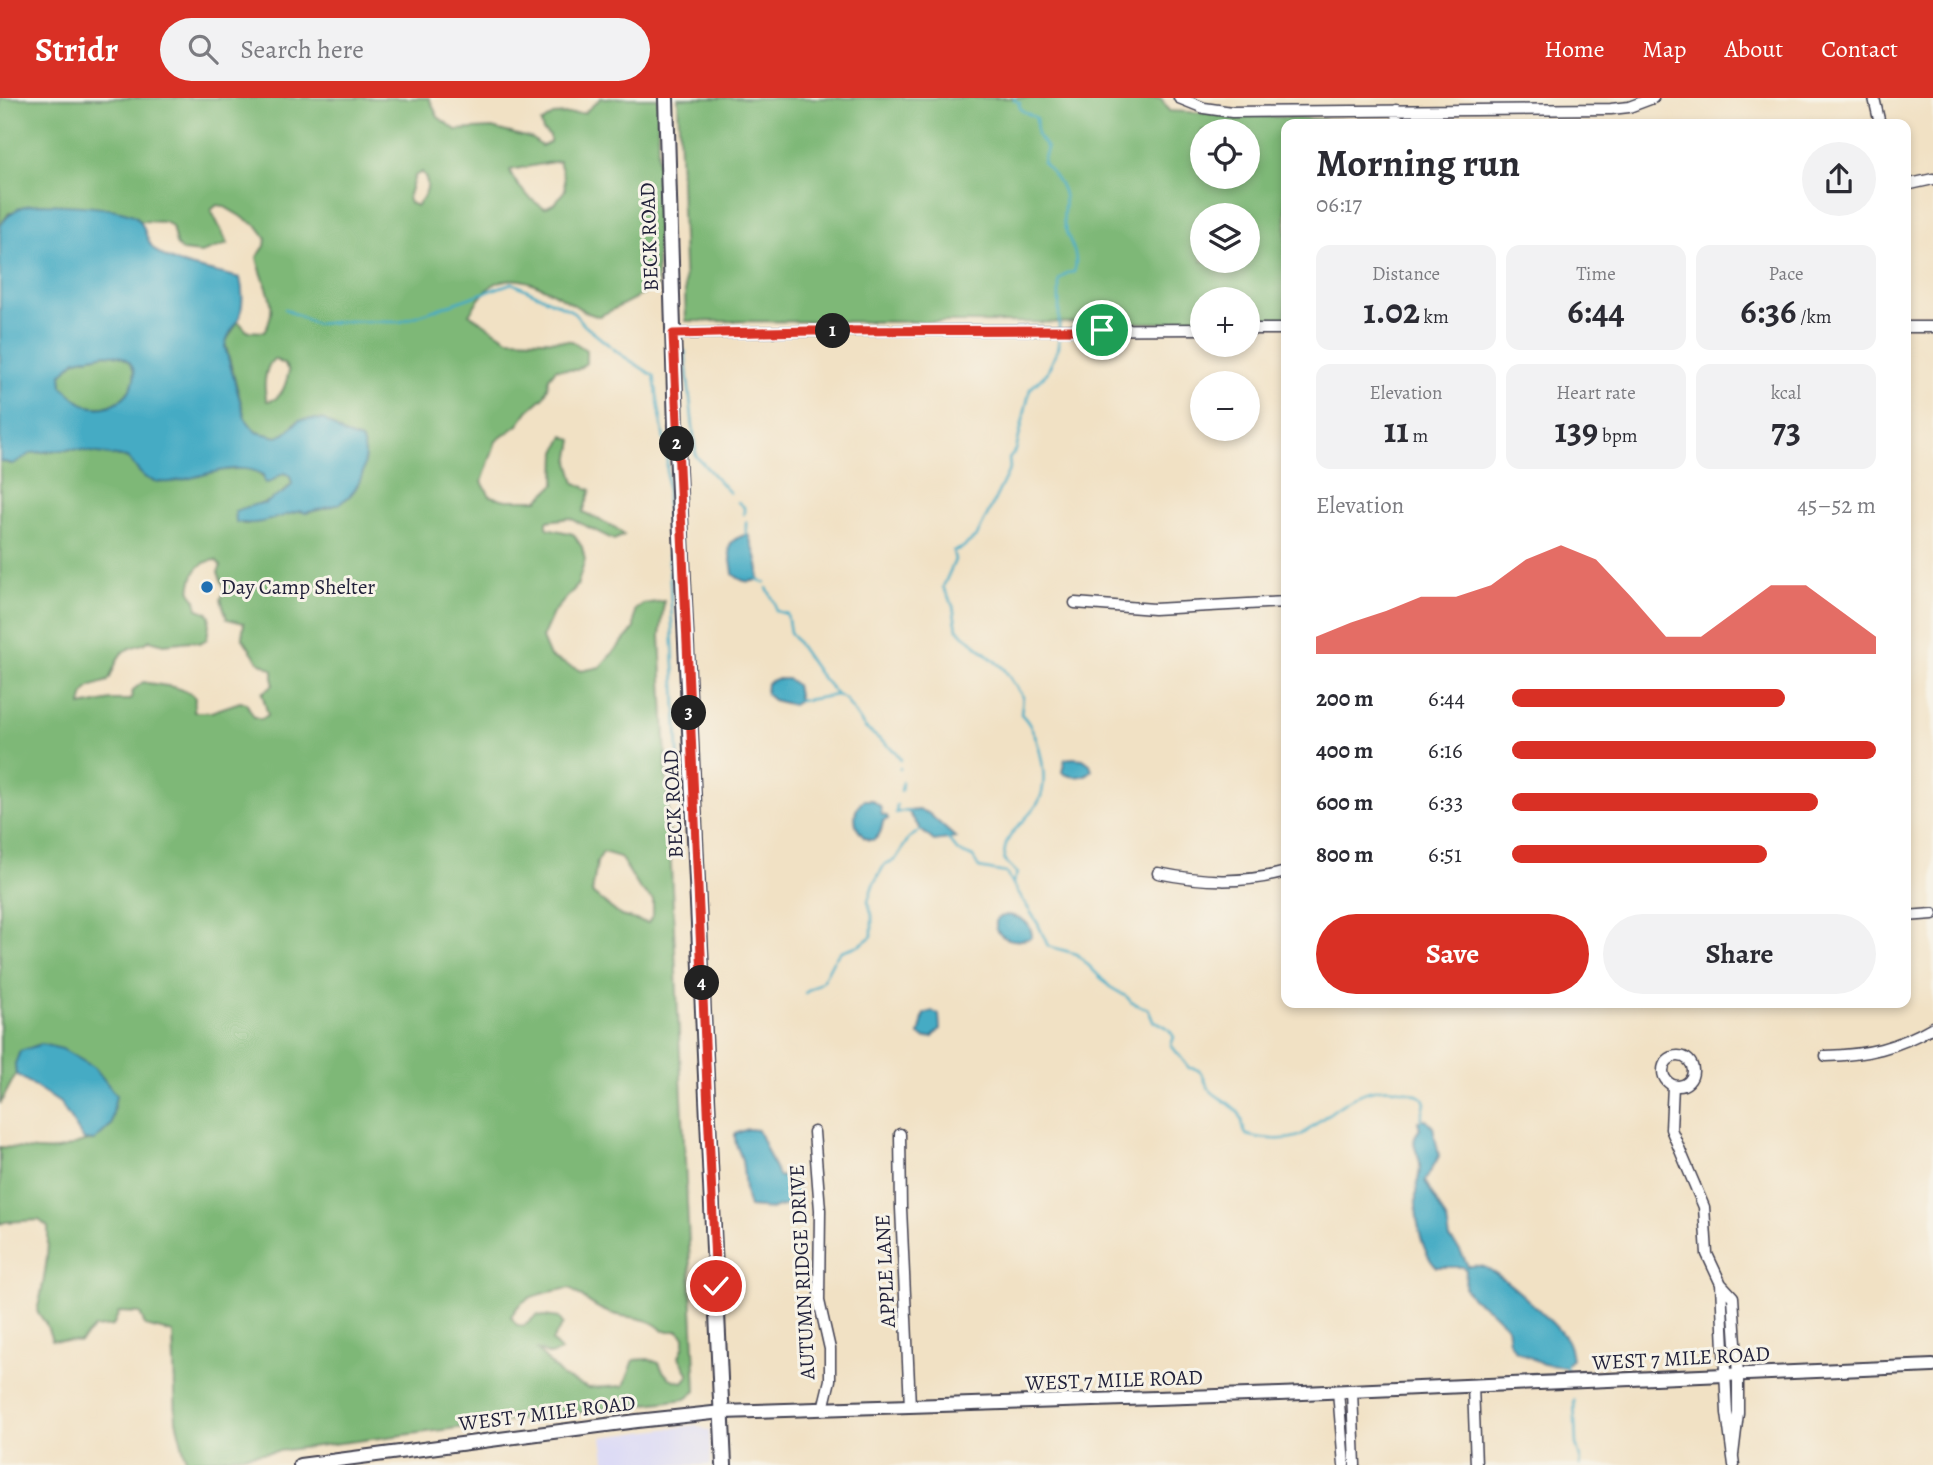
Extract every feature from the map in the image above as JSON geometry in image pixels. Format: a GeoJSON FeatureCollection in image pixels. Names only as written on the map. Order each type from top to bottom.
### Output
{"type":"FeatureCollection","features":[{"type":"Feature","properties":{"kind":"main road","name":"BECK ROAD"},"geometry":{"type":"LineString","coordinates":[[666,98],[673,334],[724,1465]]}},
{"type":"Feature","properties":{"kind":"street"},"geometry":{"type":"LineString","coordinates":[[1179,98],[1204,108],[1232,111],[1611,109],[1629,107],[1653,98]]}},
{"type":"Feature","properties":{"kind":"street"},"geometry":{"type":"LineString","coordinates":[[1874,98],[1879,119]]}},
{"type":"Feature","properties":{"kind":"street"},"geometry":{"type":"LineString","coordinates":[[1396,110],[1397,119]]}},
{"type":"Feature","properties":{"kind":"street"},"geometry":{"type":"LineString","coordinates":[[1911,184],[1933,179]]}},
{"type":"Feature","properties":{"kind":"street"},"geometry":{"type":"LineString","coordinates":[[1911,327],[1933,327]]}},
{"type":"Feature","properties":{"kind":"street"},"geometry":{"type":"LineString","coordinates":[[1260,329],[1281,329]]}},
{"type":"Feature","properties":{"kind":"street"},"geometry":{"type":"LineString","coordinates":[[673,334],[1190,330]]}},
{"type":"Feature","properties":{"kind":"street"},"geometry":{"type":"LineString","coordinates":[[1075,603],[1154,609],[1281,602]]}},
{"type":"Feature","properties":{"kind":"street"},"geometry":{"type":"LineString","coordinates":[[1158,873],[1216,882],[1281,873]]}},
{"type":"Feature","properties":{"kind":"street"},"geometry":{"type":"LineString","coordinates":[[1911,916],[1933,914]]}},
{"type":"Feature","properties":{"kind":"street"},"geometry":{"type":"LineString","coordinates":[[1826,1056],[1875,1052],[1920,1035],[1933,1027]]}},
{"type":"Feature","properties":{"kind":"street"},"geometry":{"type":"LineString","coordinates":[[1673,1086],[1671,1129],[1704,1207],[1707,1254],[1721,1284],[1733,1297],[1732,1375],[1738,1412],[1734,1460]]}},
{"type":"Feature","properties":{"kind":"street","name":"AUTUMN RIDGE DRIVE"},"geometry":{"type":"LineString","coordinates":[[814,1132],[820,1210],[819,1301],[830,1349],[830,1380],[823,1409]]}},
{"type":"Feature","properties":{"kind":"street","name":"APPLE LANE"},"geometry":{"type":"LineString","coordinates":[[900,1134],[910,1406]]}},
{"type":"Feature","properties":{"kind":"street","name":"WEST 7 MILE ROAD"},"geometry":{"type":"LineString","coordinates":[[300,1465],[722,1412],[1352,1391],[1933,1366]]}},
{"type":"Feature","properties":{"kind":"street"},"geometry":{"type":"LineString","coordinates":[[1473,1386],[1476,1465]]}},
{"type":"Feature","properties":{"kind":"street"},"geometry":{"type":"LineString","coordinates":[[1338,1391],[1344,1465]]}},
{"type":"Feature","properties":{"kind":"street"},"geometry":{"type":"LineString","coordinates":[[1352,1391],[1355,1465]]}},
{"type":"Feature","properties":{"kind":"street"},"geometry":{"type":"LineString","coordinates":[[1343,1451],[1354,1450]]}},
{"type":"Feature","properties":{"kind":"shaded area"},"geometry":{"type":"Polygon","coordinates":[[[696,1425],[709,1431],[711,1465],[606,1465],[602,1437],[696,1425]]]}},
{"type":"Feature","properties":{"kind":"green space"},"geometry":{"type":"Polygon","coordinates":[[[0,98],[429,98],[438,117],[456,130],[492,128],[533,139],[541,146],[550,142],[550,136],[543,131],[541,123],[553,115],[584,113],[601,98],[658,98],[657,287],[599,316],[586,312],[535,284],[503,281],[486,291],[469,314],[508,339],[572,341],[586,350],[586,363],[577,370],[556,369],[549,378],[544,397],[529,410],[518,425],[496,441],[482,482],[490,496],[506,500],[538,500],[555,484],[556,452],[564,436],[573,440],[569,462],[575,483],[591,490],[583,512],[616,528],[624,535],[614,540],[570,518],[547,521],[547,528],[573,534],[582,547],[585,560],[577,586],[553,613],[542,638],[550,657],[581,671],[600,667],[634,629],[635,610],[643,604],[664,601],[660,636],[696,1391],[686,1399],[207,1460],[186,1460],[176,1420],[173,1333],[145,1326],[140,1313],[119,1312],[113,1326],[94,1328],[80,1342],[52,1340],[37,1311],[48,1249],[48,1227],[39,1220],[0,1224],[0,1147],[61,1149],[94,1141],[111,1125],[15,1064],[16,1074],[0,1104],[0,461],[10,464],[32,453],[80,449],[128,458],[145,477],[178,480],[221,470],[252,468],[270,482],[284,473],[290,476],[292,484],[274,500],[235,511],[243,524],[265,521],[302,510],[306,513],[334,505],[346,498],[358,484],[365,457],[361,440],[344,434],[325,420],[296,422],[285,434],[277,437],[256,432],[245,418],[225,343],[238,321],[247,331],[264,332],[269,321],[271,303],[257,257],[265,246],[266,238],[257,226],[217,205],[211,210],[228,244],[201,253],[182,251],[176,244],[172,226],[165,222],[140,221],[137,217],[9,213],[0,226],[0,98]],[[559,161],[510,170],[524,192],[545,208],[555,203],[565,190],[559,161]],[[422,172],[415,176],[408,198],[410,203],[417,206],[425,193],[427,181],[422,172]],[[274,359],[266,373],[267,401],[280,395],[289,371],[284,364],[274,359]],[[216,560],[209,561],[196,570],[190,592],[196,600],[197,609],[210,616],[207,639],[200,643],[191,641],[164,644],[150,640],[128,649],[120,656],[108,681],[86,690],[81,706],[111,700],[131,700],[133,690],[143,682],[189,693],[195,697],[194,712],[211,712],[240,702],[246,703],[254,717],[261,719],[268,715],[262,693],[273,685],[273,670],[258,661],[242,637],[244,623],[227,619],[221,599],[225,590],[218,572],[221,566],[216,560]],[[603,852],[597,862],[592,893],[621,916],[648,923],[653,915],[653,900],[640,889],[620,857],[603,852]],[[570,1288],[536,1295],[522,1303],[511,1317],[517,1325],[524,1326],[537,1315],[559,1318],[563,1324],[552,1341],[561,1351],[550,1355],[536,1349],[563,1377],[588,1388],[624,1386],[634,1360],[648,1359],[659,1363],[665,1374],[674,1380],[683,1382],[689,1375],[679,1357],[684,1337],[678,1331],[663,1331],[650,1322],[607,1312],[592,1305],[570,1288]]]}},
{"type":"Feature","properties":{"kind":"green space"},"geometry":{"type":"Polygon","coordinates":[[[678,98],[1161,98],[1169,111],[1327,119],[1281,119],[1281,320],[1260,321],[1260,287],[1190,287],[1190,323],[686,321],[678,98]]]}},
{"type":"Feature","properties":{"kind":"green space"},"geometry":{"type":"Polygon","coordinates":[[[106,354],[122,357],[131,365],[134,374],[132,385],[126,395],[116,403],[103,407],[88,406],[62,386],[61,375],[76,360],[106,354]]]}},
{"type":"Feature","properties":{"kind":"water"},"geometry":{"type":"Polygon","coordinates":[[[33,205],[87,206],[131,214],[140,221],[151,245],[161,255],[182,264],[240,278],[241,310],[225,347],[245,418],[256,432],[277,437],[285,434],[299,420],[325,420],[344,434],[361,440],[364,466],[353,492],[330,507],[305,513],[301,511],[261,522],[244,523],[236,522],[235,511],[264,504],[286,491],[292,484],[290,476],[284,473],[265,483],[263,475],[234,469],[172,482],[158,482],[143,476],[128,458],[73,449],[32,453],[13,464],[0,461],[0,226],[12,212],[33,205]],[[106,354],[76,360],[61,375],[62,386],[88,406],[103,407],[116,403],[126,395],[134,374],[131,365],[122,357],[106,354]]]}},
{"type":"Feature","properties":{"kind":"water"},"geometry":{"type":"Polygon","coordinates":[[[748,534],[759,570],[758,579],[754,581],[742,580],[733,574],[729,549],[733,541],[748,534]]]}},
{"type":"Feature","properties":{"kind":"water"},"geometry":{"type":"Polygon","coordinates":[[[776,679],[788,679],[796,685],[799,701],[793,705],[773,700],[766,694],[767,683],[776,679]]]}},
{"type":"Feature","properties":{"kind":"water"},"geometry":{"type":"Polygon","coordinates":[[[1065,759],[1083,759],[1090,764],[1092,770],[1078,777],[1062,772],[1065,759]]]}},
{"type":"Feature","properties":{"kind":"water"},"geometry":{"type":"Polygon","coordinates":[[[864,800],[872,800],[880,806],[882,815],[888,819],[883,821],[879,834],[874,839],[867,839],[857,827],[857,808],[864,800]]]}},
{"type":"Feature","properties":{"kind":"water"},"geometry":{"type":"Polygon","coordinates":[[[908,811],[928,813],[956,838],[934,841],[921,830],[908,811]]]}},
{"type":"Feature","properties":{"kind":"water"},"geometry":{"type":"Polygon","coordinates":[[[1007,915],[1024,921],[1030,928],[1032,937],[1013,940],[1001,935],[996,925],[997,918],[1007,915]]]}},
{"type":"Feature","properties":{"kind":"water"},"geometry":{"type":"Polygon","coordinates":[[[932,1011],[939,1015],[940,1029],[933,1037],[925,1038],[919,1035],[924,1014],[932,1011]]]}},
{"type":"Feature","properties":{"kind":"water"},"geometry":{"type":"Polygon","coordinates":[[[41,1044],[62,1049],[95,1068],[116,1095],[111,1125],[94,1141],[84,1140],[60,1103],[16,1074],[15,1064],[20,1051],[41,1044]]]}},
{"type":"Feature","properties":{"kind":"water"},"geometry":{"type":"Polygon","coordinates":[[[1426,1120],[1433,1127],[1439,1156],[1425,1181],[1447,1221],[1450,1239],[1460,1250],[1468,1266],[1484,1267],[1492,1271],[1527,1299],[1560,1332],[1566,1339],[1572,1359],[1564,1367],[1543,1364],[1515,1350],[1509,1341],[1507,1326],[1472,1298],[1465,1288],[1466,1270],[1463,1267],[1436,1267],[1426,1252],[1418,1222],[1416,1193],[1420,1165],[1414,1144],[1420,1129],[1418,1121],[1426,1120]]]}},
{"type":"Feature","properties":{"kind":"water"},"geometry":{"type":"Polygon","coordinates":[[[748,1129],[758,1130],[778,1176],[793,1179],[800,1195],[798,1202],[772,1209],[749,1207],[742,1161],[735,1138],[735,1134],[748,1129]]]}},
{"type":"Feature","properties":{"kind":"waterway"},"geometry":{"type":"LineString","coordinates":[[1013,882],[1017,873],[1005,861],[1005,851],[1011,835],[1034,808],[1042,792],[1043,768],[1038,743],[1021,714],[1023,697],[1004,669],[957,629],[953,606],[943,587],[955,560],[953,551],[962,548],[977,536],[1010,468],[1009,459],[1016,450],[1030,389],[1047,373],[1059,346],[1059,280],[1067,273],[1074,272],[1076,265],[1075,253],[1064,224],[1063,191],[1056,177],[1043,162],[1047,148],[1037,135],[1036,118],[1021,110],[1020,103],[1014,100],[1015,98]]}},
{"type":"Feature","properties":{"kind":"waterway"},"geometry":{"type":"LineString","coordinates":[[285,309],[315,324],[349,321],[400,322],[512,283],[572,311],[584,325],[620,354],[654,376],[667,459],[667,520],[679,770]]}},
{"type":"Feature","properties":{"kind":"waterway"},"geometry":{"type":"LineString","coordinates":[[685,351],[696,456],[730,493]]}},
{"type":"Feature","properties":{"kind":"waterway"},"geometry":{"type":"LineString","coordinates":[[738,502],[744,507],[744,514]]}},
{"type":"Feature","properties":{"kind":"waterway"},"geometry":{"type":"LineString","coordinates":[[746,522],[746,536]]}},
{"type":"Feature","properties":{"kind":"waterway"},"geometry":{"type":"LineString","coordinates":[[757,579],[765,583]]}},
{"type":"Feature","properties":{"kind":"waterway"},"geometry":{"type":"LineString","coordinates":[[767,588],[776,611],[787,614],[790,632],[819,674],[837,695],[845,699],[865,728],[896,752],[901,760]]}},
{"type":"Feature","properties":{"kind":"waterway"},"geometry":{"type":"LineString","coordinates":[[799,701],[837,695]]}},
{"type":"Feature","properties":{"kind":"waterway"},"geometry":{"type":"LineString","coordinates":[[901,791],[902,782]]}},
{"type":"Feature","properties":{"kind":"waterway"},"geometry":{"type":"LineString","coordinates":[[897,805],[896,813],[910,812]]}},
{"type":"Feature","properties":{"kind":"waterway"},"geometry":{"type":"LineString","coordinates":[[805,993],[822,982],[841,951],[860,945],[872,936],[872,915],[868,901],[873,885],[885,864],[895,860],[909,838],[921,830]]}},
{"type":"Feature","properties":{"kind":"waterway"},"geometry":{"type":"LineString","coordinates":[[947,838],[958,851],[973,857],[979,868],[1006,873],[1038,924],[1048,946],[1077,954],[1110,987],[1132,1003],[1148,1009],[1153,1021],[1160,1023],[1172,1034],[1174,1037],[1171,1045],[1189,1068],[1201,1072],[1210,1090],[1237,1111],[1247,1135],[1274,1139],[1289,1139],[1301,1135],[1346,1102],[1369,1091],[1381,1089],[1394,1089],[1423,1098],[1425,1103],[1421,1121]]}},
{"type":"Feature","properties":{"kind":"waterway"},"geometry":{"type":"LineString","coordinates":[[1565,1361],[1567,1371]]}},
{"type":"Feature","properties":{"kind":"waterway"},"geometry":{"type":"LineString","coordinates":[[1574,1400],[1580,1465]]}},
{"type":"Feature","properties":{"kind":"place","name":"Day Camp Shelter"},"geometry":{"type":"Point","coordinates":[207,587]}},
{"type":"Feature","properties":{"kind":"route"},"geometry":{"type":"LineString","coordinates":[[716,1286],[673,334],[1102,330]]}}]}
